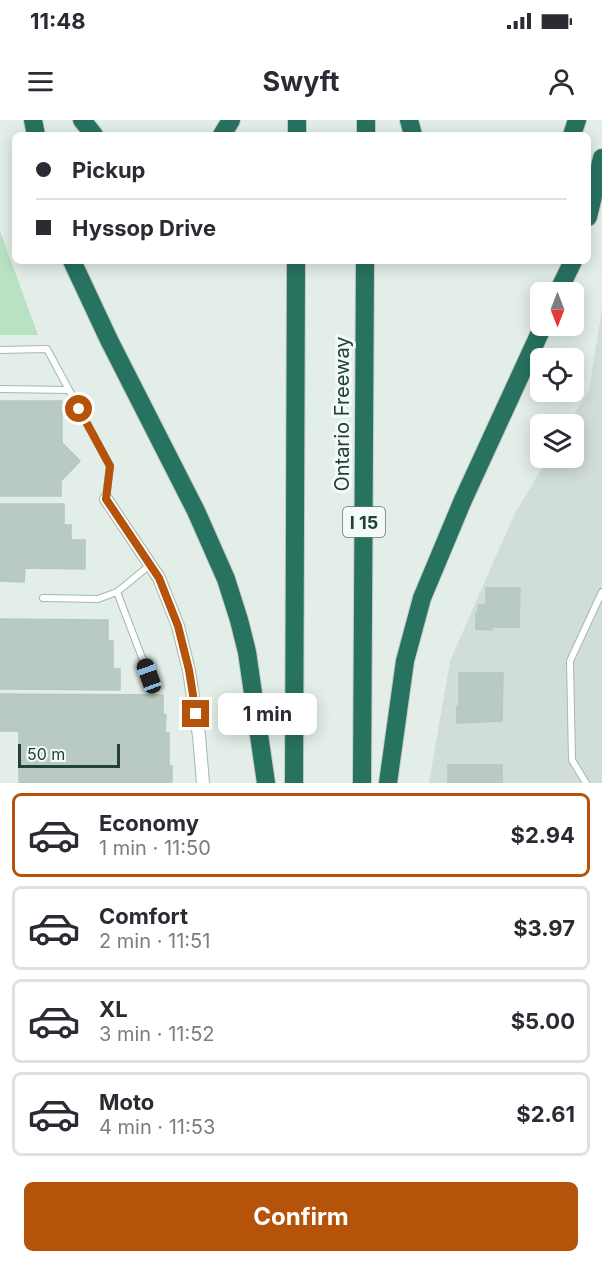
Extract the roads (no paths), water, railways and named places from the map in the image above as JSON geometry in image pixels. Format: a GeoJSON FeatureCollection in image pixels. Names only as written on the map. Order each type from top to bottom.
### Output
{"type":"FeatureCollection","features":[{"type":"Feature","properties":{"kind":"highway"},"geometry":{"type":"LineString","coordinates":[[82,120],[92,132]]}},
{"type":"Feature","properties":{"kind":"highway"},"geometry":{"type":"LineString","coordinates":[[591,204],[602,158]]}},
{"type":"Feature","properties":{"kind":"highway"},"geometry":{"type":"LineString","coordinates":[[73,264],[109,340],[196,511],[226,579],[247,652],[266,783]]}},
{"type":"Feature","properties":{"kind":"highway"},"geometry":{"type":"LineString","coordinates":[[294,783],[296,264]]}},
{"type":"Feature","properties":{"kind":"highway","name":"Ontario Freeway"},"geometry":{"type":"LineString","coordinates":[[362,783],[365,264]]}},
{"type":"Feature","properties":{"kind":"highway"},"geometry":{"type":"LineString","coordinates":[[563,282],[572,264]]}},
{"type":"Feature","properties":{"kind":"highway"},"geometry":{"type":"LineString","coordinates":[[388,783],[405,662],[422,598],[463,500],[538,336]]}},
{"type":"Feature","properties":{"kind":"street"},"geometry":{"type":"LineString","coordinates":[[106,499],[159,578],[178,626],[189,670],[199,736],[203,783]]}},
{"type":"Feature","properties":{"kind":"lane"},"geometry":{"type":"LineString","coordinates":[[0,350],[47,349],[110,466],[106,499]]}},
{"type":"Feature","properties":{"kind":"lane"},"geometry":{"type":"LineString","coordinates":[[0,389],[69,390]]}},
{"type":"Feature","properties":{"kind":"lane"},"geometry":{"type":"LineString","coordinates":[[43,598],[98,599],[117,592],[150,564]]}},
{"type":"Feature","properties":{"kind":"lane"},"geometry":{"type":"LineString","coordinates":[[117,592],[149,676]]}},
{"type":"Feature","properties":{"kind":"lane"},"geometry":{"type":"LineString","coordinates":[[586,783],[572,760],[570,661],[602,592]]}}]}
